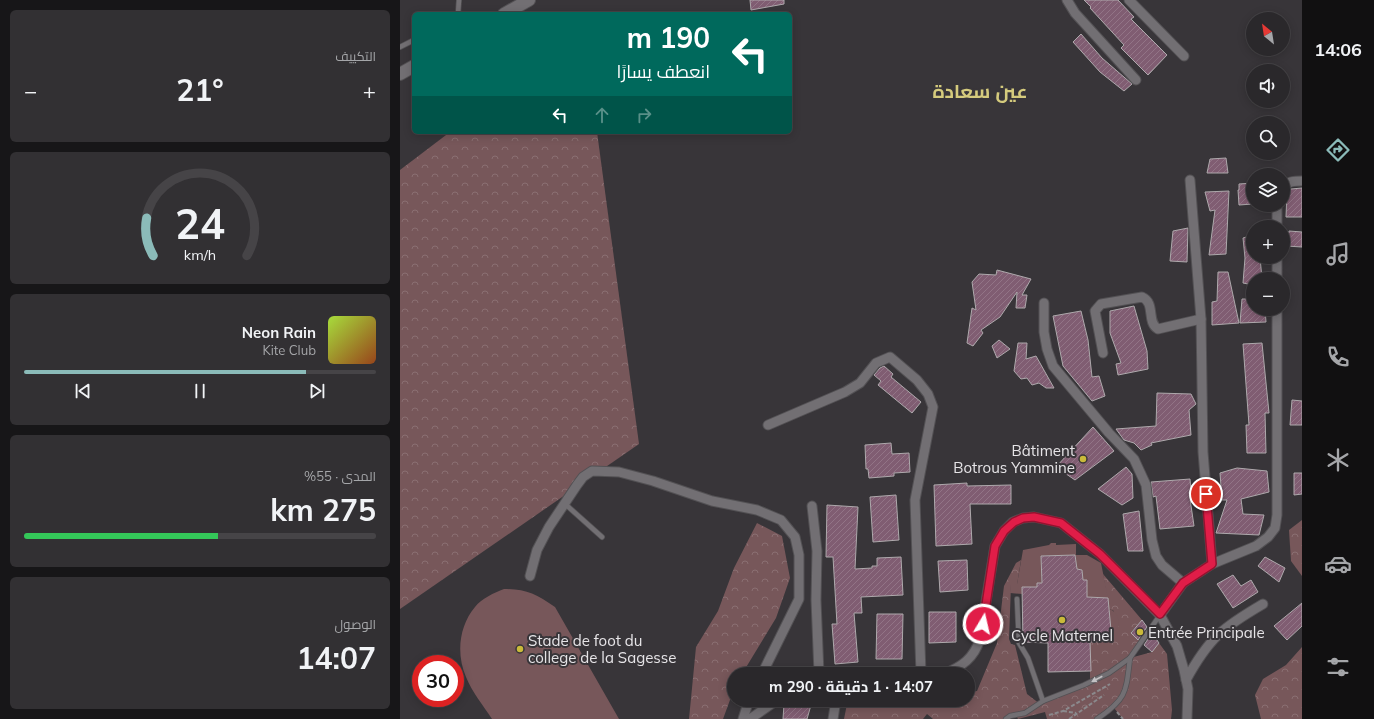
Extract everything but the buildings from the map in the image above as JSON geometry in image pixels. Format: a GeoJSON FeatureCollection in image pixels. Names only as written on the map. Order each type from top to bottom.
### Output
{"type":"FeatureCollection","features":[{"type":"Feature","properties":{"kind":"street"},"geometry":{"type":"LineString","coordinates":[[508,12],[529,0]]}},
{"type":"Feature","properties":{"kind":"street"},"geometry":{"type":"LineString","coordinates":[[1067,0],[1075,13],[1136,80]]}},
{"type":"Feature","properties":{"kind":"street"},"geometry":{"type":"LineString","coordinates":[[1129,0],[1184,56]]}},
{"type":"Feature","properties":{"kind":"street"},"geometry":{"type":"LineString","coordinates":[[400,74],[412,67]]}},
{"type":"Feature","properties":{"kind":"street"},"geometry":{"type":"LineString","coordinates":[[1190,180],[1202,319],[1203,452],[1212,564]]}},
{"type":"Feature","properties":{"kind":"street"},"geometry":{"type":"LineString","coordinates":[[1290,182],[1302,181]]}},
{"type":"Feature","properties":{"kind":"street"},"geometry":{"type":"LineString","coordinates":[[1103,353],[1095,311],[1101,304],[1142,297],[1148,301],[1153,324],[1158,329],[1202,319]]}},
{"type":"Feature","properties":{"kind":"street"},"geometry":{"type":"LineString","coordinates":[[1044,303],[1044,332],[1047,349],[1053,366],[1109,433],[1134,459],[1146,485],[1152,540],[1156,556],[1162,565],[1183,583]]}},
{"type":"Feature","properties":{"kind":"street"},"geometry":{"type":"LineString","coordinates":[[1160,614],[1183,583],[1212,564],[1256,546],[1268,537],[1275,528],[1277,507],[1277,316]]}},
{"type":"Feature","properties":{"kind":"street"},"geometry":{"type":"LineString","coordinates":[[768,425],[845,392],[860,383],[876,363],[886,358],[895,360],[917,380],[928,394],[933,407],[915,500],[921,667]]}},
{"type":"Feature","properties":{"kind":"street"},"geometry":{"type":"LineString","coordinates":[[530,576],[537,550],[564,503],[583,477],[592,471],[619,472],[654,481],[682,493],[757,510],[781,520],[795,537],[799,555],[799,599],[765,667]]}},
{"type":"Feature","properties":{"kind":"street"},"geometry":{"type":"LineString","coordinates":[[812,506],[817,551],[816,600],[819,667]]}},
{"type":"Feature","properties":{"kind":"street"},"geometry":{"type":"LineString","coordinates":[[960,667],[971,658],[980,639],[995,546],[1004,531],[1014,522],[1023,518],[1034,517],[1061,523],[1100,554],[1160,614],[1176,646],[1186,680],[1188,689],[1187,719]]}},
{"type":"Feature","properties":{"kind":"street"},"geometry":{"type":"LineString","coordinates":[[1186,680],[1197,660],[1219,633],[1232,622],[1263,604]]}},
{"type":"Feature","properties":{"kind":"street"},"geometry":{"type":"LineString","coordinates":[[743,719],[747,707]]}},
{"type":"Feature","properties":{"kind":"street"},"geometry":{"type":"LineString","coordinates":[[750,719],[767,707]]}},
{"type":"Feature","properties":{"kind":"street"},"geometry":{"type":"LineString","coordinates":[[833,719],[835,707]]}},
{"type":"Feature","properties":{"kind":"lane"},"geometry":{"type":"LineString","coordinates":[[458,12],[459,0]]}},
{"type":"Feature","properties":{"kind":"lane"},"geometry":{"type":"LineString","coordinates":[[400,47],[412,41]]}},
{"type":"Feature","properties":{"kind":"lane"},"geometry":{"type":"LineString","coordinates":[[564,503],[602,537]]}},
{"type":"Feature","properties":{"kind":"lane"},"geometry":{"type":"LineString","coordinates":[[1017,598],[1019,643],[1028,658],[1043,702]]}},
{"type":"Feature","properties":{"kind":"lane"},"geometry":{"type":"LineString","coordinates":[[1006,719],[1025,713],[1043,702],[1090,682],[1130,658],[1160,614]]}},
{"type":"Feature","properties":{"kind":"lane"},"geometry":{"type":"LineString","coordinates":[[1097,719],[1114,708],[1124,694],[1130,658]]}},
{"type":"Feature","properties":{"kind":"path"},"geometry":{"type":"LineString","coordinates":[[1049,715],[1063,711],[1110,684]]}},
{"type":"Feature","properties":{"kind":"path"},"geometry":{"type":"LineString","coordinates":[[1069,719],[1104,695]]}},
{"type":"Feature","properties":{"kind":"path"},"geometry":{"type":"LineString","coordinates":[[1063,711],[1077,713]]}},
{"type":"Feature","properties":{"kind":"green space"},"geometry":{"type":"Polygon","coordinates":[[[447,134],[597,134],[639,444],[400,609],[400,170],[447,134]]]}},
{"type":"Feature","properties":{"kind":"green space"},"geometry":{"type":"Polygon","coordinates":[[[1302,520],[1302,576],[1291,561],[1289,530],[1302,520]]]}},
{"type":"Feature","properties":{"kind":"green space"},"geometry":{"type":"Polygon","coordinates":[[[757,523],[782,536],[790,578],[776,618],[746,667],[727,667],[727,707],[723,719],[689,719],[696,647],[718,611],[734,568],[757,523]]]}},
{"type":"Feature","properties":{"kind":"green space"},"geometry":{"type":"Polygon","coordinates":[[[1051,543],[1056,543],[1056,545],[1076,544],[1076,555],[1087,555],[1101,563],[1108,598],[1087,599],[1087,580],[1083,580],[1082,570],[1077,569],[1075,555],[1041,556],[1042,587],[1022,594],[1010,593],[1011,584],[1017,584],[1023,550],[1049,545],[1051,543]]]}},
{"type":"Feature","properties":{"kind":"green space"},"geometry":{"type":"Polygon","coordinates":[[[1021,560],[1017,585],[1011,585],[1009,639],[1011,644],[1015,645],[1027,694],[1040,704],[1090,682],[1090,642],[1111,632],[1114,611],[1109,609],[1103,574],[1142,620],[1131,632],[1142,643],[1130,658],[1152,652],[1159,643],[1167,654],[1172,710],[1171,719],[1123,719],[1114,708],[1097,719],[1047,719],[1045,712],[1018,719],[1016,715],[1009,719],[933,719],[927,714],[923,719],[844,719],[846,707],[975,707],[975,691],[977,691],[997,643],[1004,586],[1016,563],[1021,560]]]}},
{"type":"Feature","properties":{"kind":"green space","name":"Stade de foot du college de la Sagesse"},"geometry":{"type":"Polygon","coordinates":[[[504,589],[525,591],[555,607],[619,719],[492,719],[468,683],[464,671],[464,655],[461,655],[460,650],[462,631],[465,623],[475,607],[492,594],[504,589]]]}},
{"type":"Feature","properties":{"kind":"green space"},"geometry":{"type":"Polygon","coordinates":[[[1109,609],[1116,613],[1119,625],[1116,630],[1111,632],[1109,609]]]}},
{"type":"Feature","properties":{"kind":"green space"},"geometry":{"type":"Polygon","coordinates":[[[1302,647],[1302,719],[1261,719],[1255,695],[1263,679],[1286,665],[1302,647]]]}},
{"type":"Feature","properties":{"kind":"place","name":"Bâtiment Botrous Yammine"},"geometry":{"type":"Point","coordinates":[1083,459]}},
{"type":"Feature","properties":{"kind":"place","name":"Cycle Maternel"},"geometry":{"type":"Point","coordinates":[1062,620]}},
{"type":"Feature","properties":{"kind":"place","name":"Entrée Principale"},"geometry":{"type":"Point","coordinates":[1140,632]}},
{"type":"Feature","properties":{"kind":"place","name":"Stade de foot du college de la Sagesse"},"geometry":{"type":"Point","coordinates":[520,649]}},
{"type":"Feature","properties":{"kind":"district","name":"عين سعادة"},"geometry":{"type":"Point","coordinates":[980,91]}},
{"type":"Feature","properties":{"kind":"route"},"geometry":{"type":"LineString","coordinates":[[983,624],[995,546],[1004,531],[1014,522],[1023,518],[1034,517],[1061,523],[1100,554],[1160,614],[1183,583],[1212,564],[1206,494]]}}]}
